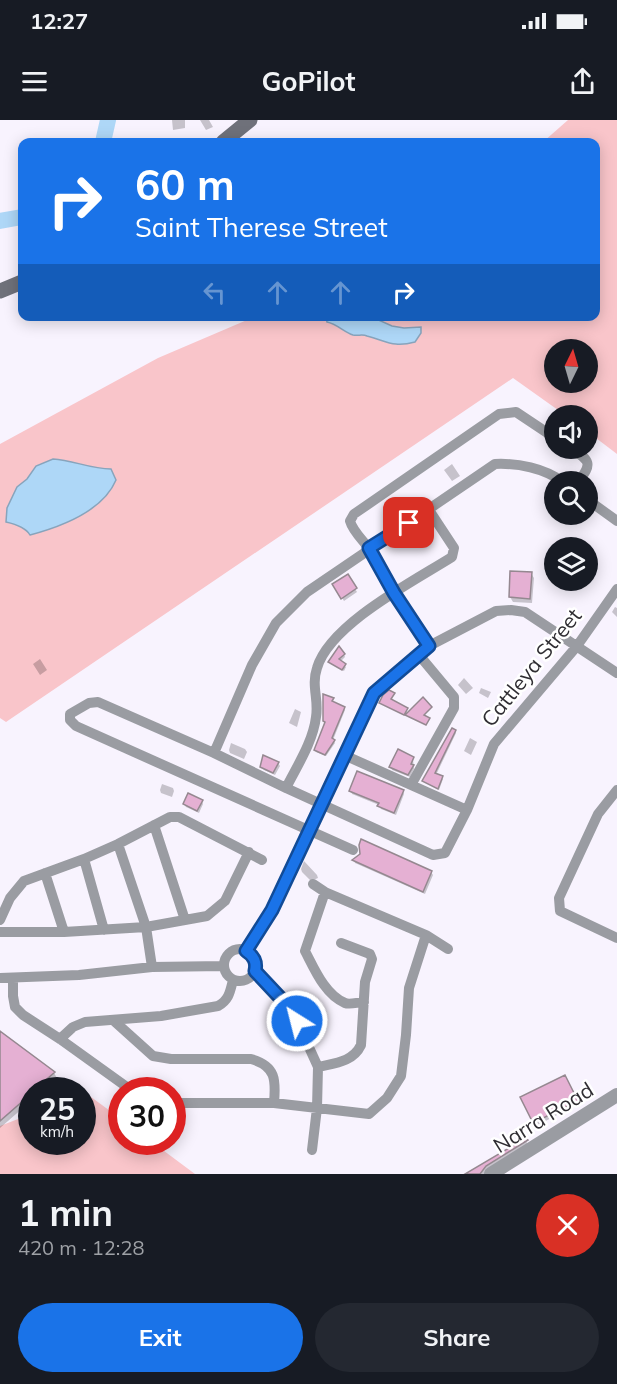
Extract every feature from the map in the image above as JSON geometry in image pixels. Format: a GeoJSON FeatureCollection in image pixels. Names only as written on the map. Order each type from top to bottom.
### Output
{"type":"FeatureCollection","features":[{"type":"Feature","properties":{"kind":"main road"},"geometry":{"type":"LineString","coordinates":[[228,138],[250,120]]}},
{"type":"Feature","properties":{"kind":"main road"},"geometry":{"type":"LineString","coordinates":[[0,291],[18,284]]}},
{"type":"Feature","properties":{"kind":"street"},"geometry":{"type":"LineString","coordinates":[[429,646],[350,520],[354,514],[499,414],[516,412],[544,431]]}},
{"type":"Feature","properties":{"kind":"street"},"geometry":{"type":"LineString","coordinates":[[214,753],[252,665],[276,623],[306,592],[495,464],[512,463],[544,472]]}},
{"type":"Feature","properties":{"kind":"street"},"geometry":{"type":"LineString","coordinates":[[598,507],[617,521]]}},
{"type":"Feature","properties":{"kind":"street"},"geometry":{"type":"LineString","coordinates":[[286,788],[314,732],[317,706],[313,682],[317,665],[326,649],[350,623],[452,556],[454,548],[429,510]]}},
{"type":"Feature","properties":{"kind":"street","name":"Cattleya Street"},"geometry":{"type":"LineString","coordinates":[[309,830],[75,726],[69,720],[70,714],[89,703],[98,702],[434,855],[445,853],[467,810],[494,744],[577,646],[617,590]]}},
{"type":"Feature","properties":{"kind":"street"},"geometry":{"type":"LineString","coordinates":[[246,951],[272,910],[374,693],[429,646],[496,611],[525,612],[617,673]]}},
{"type":"Feature","properties":{"kind":"street"},"geometry":{"type":"LineString","coordinates":[[411,785],[454,708],[455,702],[454,697],[419,655]]}},
{"type":"Feature","properties":{"kind":"street"},"geometry":{"type":"LineString","coordinates":[[344,755],[467,810]]}},
{"type":"Feature","properties":{"kind":"street"},"geometry":{"type":"LineString","coordinates":[[617,790],[598,814],[559,898],[559,905],[560,911],[617,938]]}},
{"type":"Feature","properties":{"kind":"street"},"geometry":{"type":"LineString","coordinates":[[0,920],[10,898],[24,881],[84,859],[170,817],[179,817],[262,860]]}},
{"type":"Feature","properties":{"kind":"street"},"geometry":{"type":"LineString","coordinates":[[154,825],[185,920]]}},
{"type":"Feature","properties":{"kind":"street"},"geometry":{"type":"LineString","coordinates":[[309,830],[353,850]]}},
{"type":"Feature","properties":{"kind":"street"},"geometry":{"type":"LineString","coordinates":[[118,844],[146,927],[152,967]]}},
{"type":"Feature","properties":{"kind":"street"},"geometry":{"type":"LineString","coordinates":[[0,932],[64,932],[146,927],[207,916],[225,901],[249,852]]}},
{"type":"Feature","properties":{"kind":"street"},"geometry":{"type":"LineString","coordinates":[[84,859],[104,930]]}},
{"type":"Feature","properties":{"kind":"street"},"geometry":{"type":"LineString","coordinates":[[45,873],[64,932]]}},
{"type":"Feature","properties":{"kind":"street"},"geometry":{"type":"LineString","coordinates":[[313,884],[326,892],[426,935],[448,949]]}},
{"type":"Feature","properties":{"kind":"street"},"geometry":{"type":"LineString","coordinates":[[326,892],[305,951],[320,979],[336,998],[347,1004],[364,1002]]}},
{"type":"Feature","properties":{"kind":"street"},"geometry":{"type":"LineString","coordinates":[[186,1103],[274,1103],[369,1114],[387,1098],[401,1076],[409,988],[426,935]]}},
{"type":"Feature","properties":{"kind":"street"},"geometry":{"type":"LineString","coordinates":[[318,1067],[351,1059],[361,1045],[364,982],[372,959],[370,954],[341,943]]}},
{"type":"Feature","properties":{"kind":"street"},"geometry":{"type":"LineString","coordinates":[[246,951],[253,957],[255,971],[252,976],[243,981],[233,980],[226,974],[224,966],[226,958],[231,952],[246,951]]}},
{"type":"Feature","properties":{"kind":"street"},"geometry":{"type":"LineString","coordinates":[[0,978],[79,975],[152,967],[224,966]]}},
{"type":"Feature","properties":{"kind":"street"},"geometry":{"type":"LineString","coordinates":[[255,971],[286,1004],[297,1021],[318,1067],[317,1108],[312,1150]]}},
{"type":"Feature","properties":{"kind":"street"},"geometry":{"type":"LineString","coordinates":[[13,978],[15,1007],[23,1015],[113,1077]]}},
{"type":"Feature","properties":{"kind":"street"},"geometry":{"type":"LineString","coordinates":[[60,1039],[73,1027],[85,1023],[161,1016],[218,1006],[225,1002],[230,994],[233,980]]}},
{"type":"Feature","properties":{"kind":"street"},"geometry":{"type":"LineString","coordinates":[[113,1020],[153,1056],[171,1059],[257,1055],[272,1071],[276,1087],[274,1103]]}},
{"type":"Feature","properties":{"kind":"street","name":"Narra Road"},"geometry":{"type":"LineString","coordinates":[[491,1174],[617,1095]]}},
{"type":"Feature","properties":{"kind":"shaded area"},"geometry":{"type":"Polygon","coordinates":[[[568,120],[617,120],[617,454],[598,440],[598,405],[551,405],[513,378],[6,722],[0,718],[0,444],[158,358],[245,321],[600,321],[600,138],[548,138],[568,120]]]}},
{"type":"Feature","properties":{"kind":"shaded area"},"geometry":{"type":"Polygon","coordinates":[[[96,1101],[108,1109],[108,1155],[169,1155],[195,1174],[0,1174],[0,1126],[18,1119],[18,1155],[96,1155],[96,1101]]]}},
{"type":"Feature","properties":{"kind":"water"},"geometry":{"type":"Polygon","coordinates":[[[381,321],[404,328],[421,327],[421,333],[415,342],[395,344],[365,335],[353,335],[327,322],[381,321]]]}},
{"type":"Feature","properties":{"kind":"water"},"geometry":{"type":"Polygon","coordinates":[[[53,459],[111,469],[116,480],[110,491],[91,509],[67,522],[30,535],[26,530],[6,522],[7,508],[17,487],[27,479],[36,466],[53,459]]]}},
{"type":"Feature","properties":{"kind":"building"},"geometry":{"type":"Polygon","coordinates":[[[510,571],[532,572],[530,599],[509,597],[510,571]]]}},
{"type":"Feature","properties":{"kind":"building"},"geometry":{"type":"Polygon","coordinates":[[[348,574],[357,588],[341,599],[332,584],[348,574]]]}},
{"type":"Feature","properties":{"kind":"building"},"geometry":{"type":"Polygon","coordinates":[[[339,646],[345,654],[339,659],[346,664],[342,670],[328,662],[339,646]]]}},
{"type":"Feature","properties":{"kind":"building"},"geometry":{"type":"Polygon","coordinates":[[[389,690],[395,693],[391,699],[408,708],[404,715],[379,703],[389,690]]]}},
{"type":"Feature","properties":{"kind":"building"},"geometry":{"type":"Polygon","coordinates":[[[323,694],[334,698],[332,701],[345,707],[332,738],[335,740],[325,755],[314,750],[325,722],[323,721],[323,694]]]}},
{"type":"Feature","properties":{"kind":"building"},"geometry":{"type":"Polygon","coordinates":[[[423,697],[432,707],[424,715],[430,718],[426,725],[405,715],[423,697]]]}},
{"type":"Feature","properties":{"kind":"building"},"geometry":{"type":"Polygon","coordinates":[[[452,728],[456,730],[435,773],[443,776],[438,789],[422,781],[452,728]]]}},
{"type":"Feature","properties":{"kind":"building"},"geometry":{"type":"Polygon","coordinates":[[[398,749],[414,757],[411,764],[414,765],[408,775],[389,767],[398,749]]]}},
{"type":"Feature","properties":{"kind":"building"},"geometry":{"type":"Polygon","coordinates":[[[263,755],[279,762],[273,773],[260,767],[263,755]]]}},
{"type":"Feature","properties":{"kind":"building"},"geometry":{"type":"Polygon","coordinates":[[[357,771],[404,790],[394,813],[377,806],[379,803],[349,791],[357,771]]]}},
{"type":"Feature","properties":{"kind":"building"},"geometry":{"type":"Polygon","coordinates":[[[188,793],[203,800],[197,811],[183,804],[188,793]]]}},
{"type":"Feature","properties":{"kind":"building"},"geometry":{"type":"Polygon","coordinates":[[[361,839],[432,871],[423,892],[352,860],[360,854],[361,839]]]}},
{"type":"Feature","properties":{"kind":"building"},"geometry":{"type":"Polygon","coordinates":[[[0,1031],[55,1072],[49,1077],[18,1077],[18,1105],[0,1121],[0,1031]]]}},
{"type":"Feature","properties":{"kind":"building"},"geometry":{"type":"Polygon","coordinates":[[[565,1075],[578,1101],[533,1123],[520,1097],[565,1075]]]}},
{"type":"Feature","properties":{"kind":"building"},"geometry":{"type":"Polygon","coordinates":[[[526,1138],[528,1140],[486,1166],[480,1174],[465,1174],[526,1138]]]}},
{"type":"Feature","properties":{"kind":"waterway"},"geometry":{"type":"LineString","coordinates":[[104,138],[108,120]]}},
{"type":"Feature","properties":{"kind":"waterway"},"geometry":{"type":"LineString","coordinates":[[0,221],[18,218]]}},
{"type":"Feature","properties":{"kind":"route"},"geometry":{"type":"LineString","coordinates":[[297,1021],[286,1004],[255,971],[253,957],[246,951],[272,910],[374,693],[429,646],[394,593],[369,548],[409,523]]}}]}
